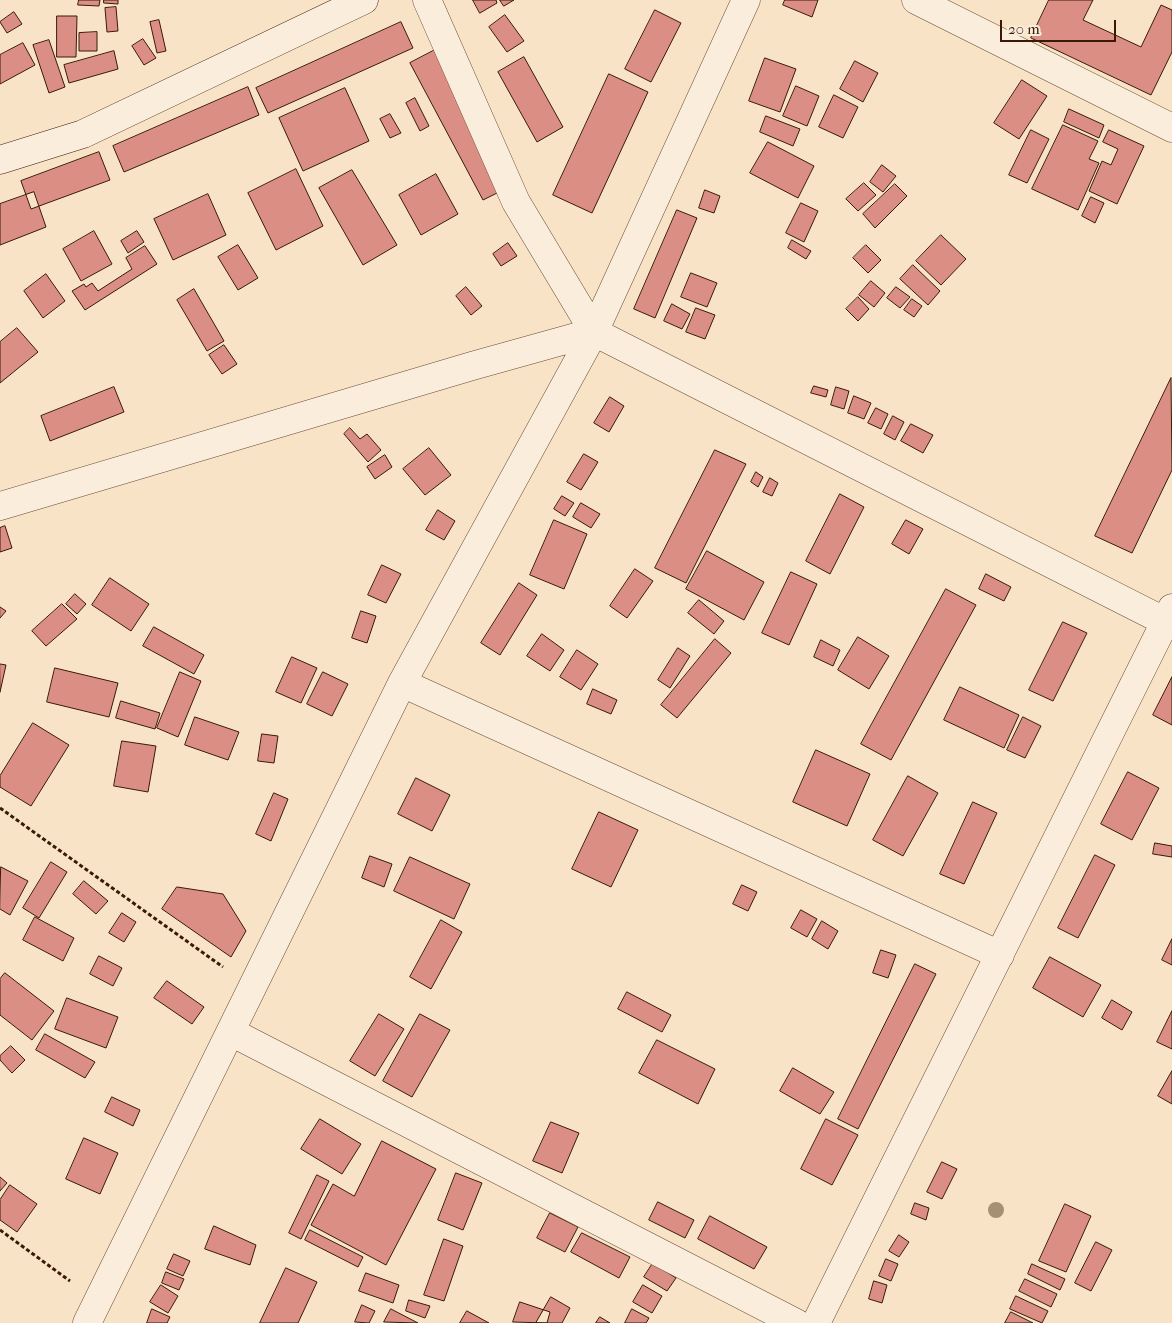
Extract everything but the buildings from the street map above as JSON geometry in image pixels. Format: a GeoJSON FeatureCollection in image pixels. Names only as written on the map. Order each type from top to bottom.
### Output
{"type":"FeatureCollection","features":[{"type":"Feature","properties":{"kind":"street"},"geometry":{"type":"LineString","coordinates":[[0,160],[83,134],[364,0]]}},
{"type":"Feature","properties":{"kind":"street"},"geometry":{"type":"LineString","coordinates":[[427,0],[516,202],[594,332],[1170,618],[816,1323]]}},
{"type":"Feature","properties":{"kind":"street"},"geometry":{"type":"LineString","coordinates":[[93,1312],[402,683],[594,332],[746,0]]}},
{"type":"Feature","properties":{"kind":"street"},"geometry":{"type":"LineString","coordinates":[[916,0],[1172,128]]}},
{"type":"Feature","properties":{"kind":"street"},"geometry":{"type":"LineString","coordinates":[[0,506],[462,368],[594,332]]}},
{"type":"Feature","properties":{"kind":"street"},"geometry":{"type":"LineString","coordinates":[[402,683],[1000,954]]}},
{"type":"Feature","properties":{"kind":"street"},"geometry":{"type":"LineString","coordinates":[[231,1032],[796,1323]]}},
{"type":"Feature","properties":{"kind":"path"},"geometry":{"type":"LineString","coordinates":[[0,808],[252,988]]}},
{"type":"Feature","properties":{"kind":"path"},"geometry":{"type":"LineString","coordinates":[[0,1230],[93,1312]]}}]}
